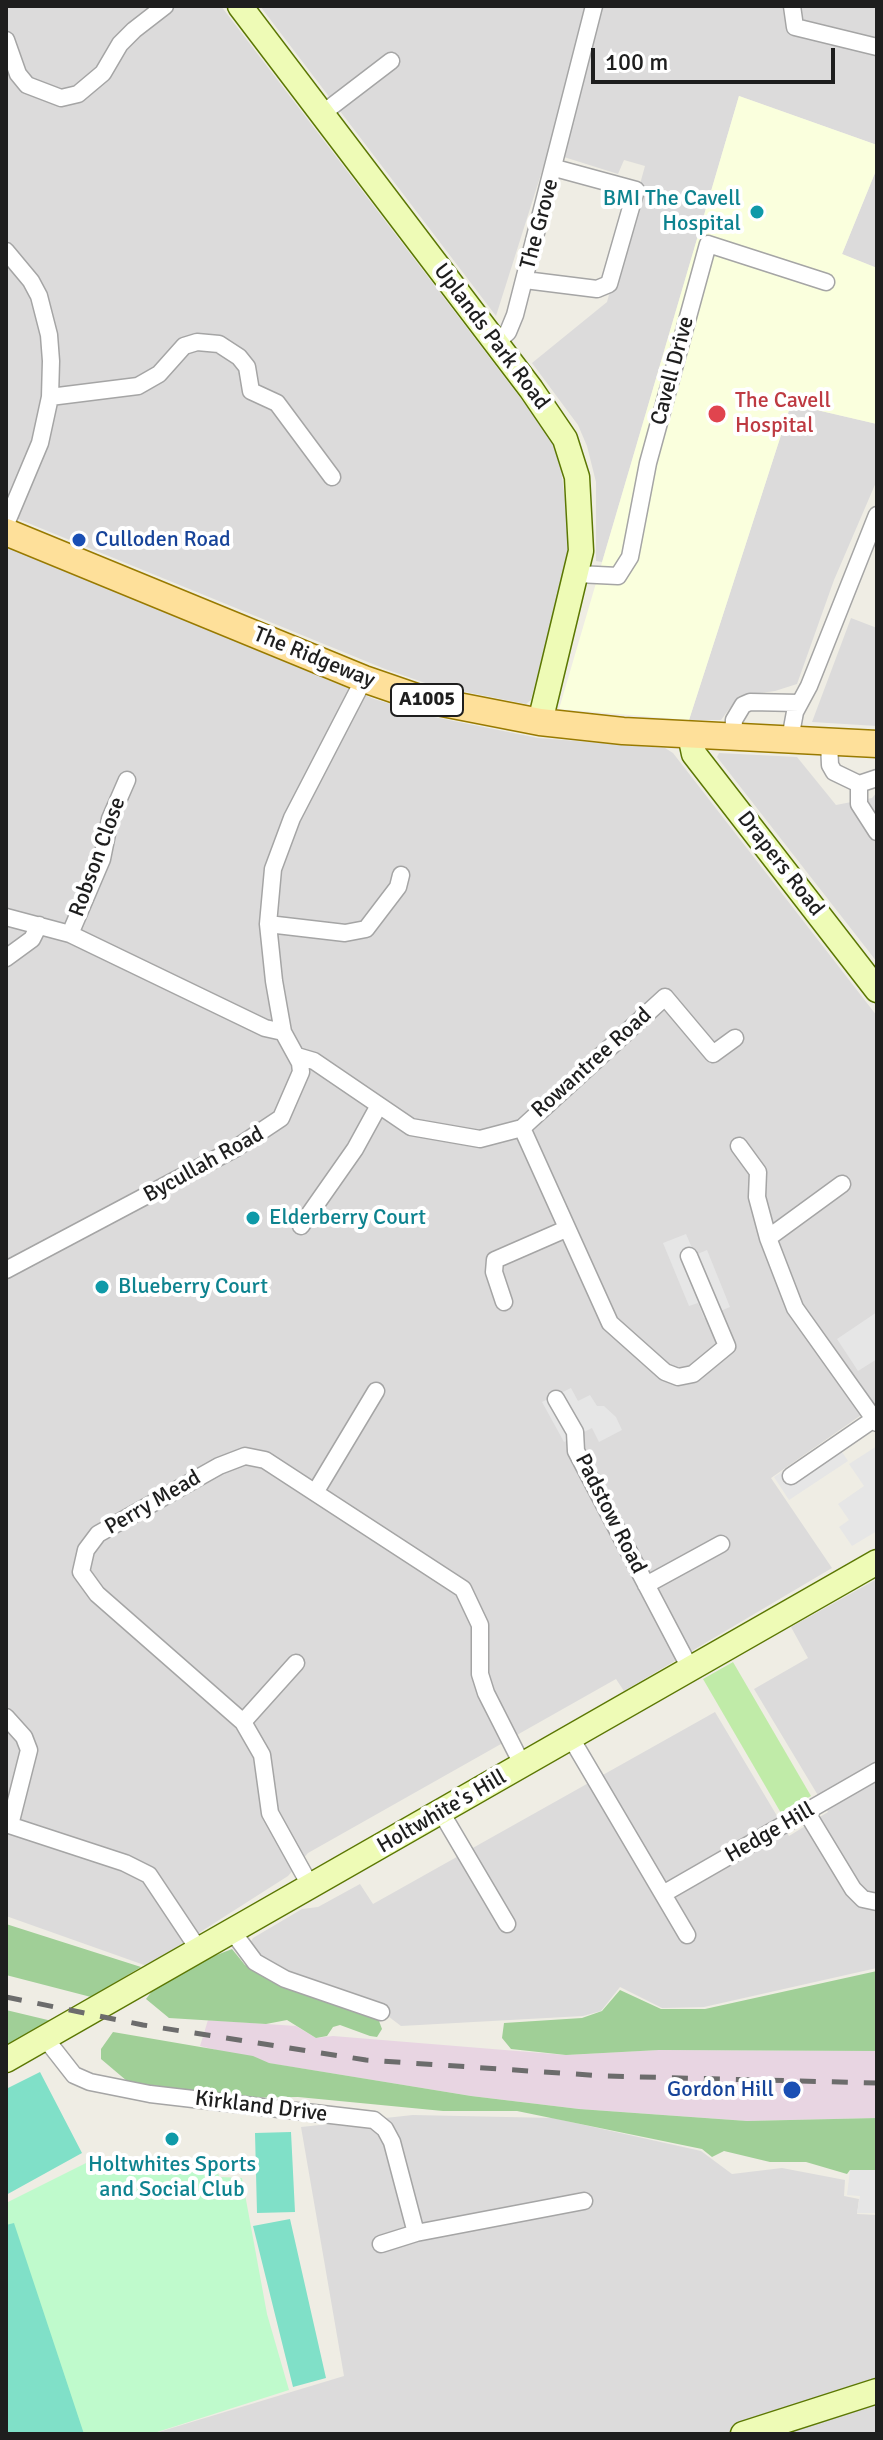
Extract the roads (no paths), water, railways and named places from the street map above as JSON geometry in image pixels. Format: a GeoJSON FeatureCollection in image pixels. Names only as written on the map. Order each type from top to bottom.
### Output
{"type":"FeatureCollection","features":[{"type":"Feature","properties":{"kind":"main road","name":"The Ridgeway"},"geometry":{"type":"LineString","coordinates":[[6,532],[364,679],[422,699],[540,722],[690,735],[877,744]]}},
{"type":"Feature","properties":{"kind":"street"},"geometry":{"type":"LineString","coordinates":[[6,40],[18,74],[27,85],[61,98],[78,94],[103,73],[120,44],[165,6]]}},
{"type":"Feature","properties":{"kind":"street","name":"Uplands Park Road"},"geometry":{"type":"LineString","coordinates":[[240,6],[496,343],[565,439],[577,477],[581,515],[577,574],[555,651],[540,722]]}},
{"type":"Feature","properties":{"kind":"street","name":"The Grove"},"geometry":{"type":"LineString","coordinates":[[496,343],[512,326],[555,168],[594,6]]}},
{"type":"Feature","properties":{"kind":"street"},"geometry":{"type":"LineString","coordinates":[[792,6],[790,32],[877,47]]}},
{"type":"Feature","properties":{"kind":"street"},"geometry":{"type":"LineString","coordinates":[[323,113],[391,61]]}},
{"type":"Feature","properties":{"kind":"street","name":"The Grove"},"geometry":{"type":"LineString","coordinates":[[525,280],[597,289],[609,284],[636,190],[555,168]]}},
{"type":"Feature","properties":{"kind":"street","name":"Cavell Drive"},"geometry":{"type":"LineString","coordinates":[[577,574],[618,576],[630,557],[648,463],[708,244],[826,282]]}},
{"type":"Feature","properties":{"kind":"street"},"geometry":{"type":"LineString","coordinates":[[6,251],[31,281],[45,315],[51,361],[50,397],[40,443],[6,524]]}},
{"type":"Feature","properties":{"kind":"street"},"geometry":{"type":"LineString","coordinates":[[50,397],[138,386],[159,374],[184,346],[197,342],[219,344],[239,357],[247,367],[251,391],[277,403],[332,477]]}},
{"type":"Feature","properties":{"kind":"street"},"geometry":{"type":"LineString","coordinates":[[790,739],[799,703],[809,686],[877,515]]}},
{"type":"Feature","properties":{"kind":"street"},"geometry":{"type":"LineString","coordinates":[[297,1056],[283,1032],[268,924],[268,896],[282,842],[364,679]]}},
{"type":"Feature","properties":{"kind":"street"},"geometry":{"type":"LineString","coordinates":[[733,737],[734,720],[743,705],[750,702],[799,703]]}},
{"type":"Feature","properties":{"kind":"street","name":"Drapers Road"},"geometry":{"type":"LineString","coordinates":[[690,735],[694,754],[877,990]]}},
{"type":"Feature","properties":{"kind":"street"},"geometry":{"type":"LineString","coordinates":[[829,742],[830,765],[834,772],[859,784],[877,778]]}},
{"type":"Feature","properties":{"kind":"street","name":"Robson Close"},"geometry":{"type":"LineString","coordinates":[[70,934],[102,859],[110,819],[127,780]]}},
{"type":"Feature","properties":{"kind":"street"},"geometry":{"type":"LineString","coordinates":[[859,784],[859,804],[877,832]]}},
{"type":"Feature","properties":{"kind":"street"},"geometry":{"type":"LineString","coordinates":[[268,924],[345,933],[366,929],[398,887],[401,875]]}},
{"type":"Feature","properties":{"kind":"street"},"geometry":{"type":"LineString","coordinates":[[6,917],[70,934],[265,1028],[283,1032]]}},
{"type":"Feature","properties":{"kind":"street"},"geometry":{"type":"LineString","coordinates":[[6,958],[32,939],[39,925]]}},
{"type":"Feature","properties":{"kind":"street","name":"Rowantree Road"},"geometry":{"type":"LineString","coordinates":[[297,1056],[314,1061],[411,1127],[480,1139],[522,1128],[665,997],[713,1054],[735,1038]]}},
{"type":"Feature","properties":{"kind":"street","name":"Bycullah Road"},"geometry":{"type":"LineString","coordinates":[[6,1270],[268,1130],[281,1118],[299,1080],[297,1056]]}},
{"type":"Feature","properties":{"kind":"street"},"geometry":{"type":"LineString","coordinates":[[301,1226],[355,1149],[378,1107]]}},
{"type":"Feature","properties":{"kind":"street"},"geometry":{"type":"LineString","coordinates":[[522,1128],[610,1323],[665,1372],[678,1377],[693,1374],[727,1346],[689,1256]]}},
{"type":"Feature","properties":{"kind":"street"},"geometry":{"type":"LineString","coordinates":[[739,1146],[758,1172],[757,1197],[768,1238],[795,1308],[875,1421],[791,1476]]}},
{"type":"Feature","properties":{"kind":"street"},"geometry":{"type":"LineString","coordinates":[[768,1238],[842,1184]]}},
{"type":"Feature","properties":{"kind":"street"},"geometry":{"type":"LineString","coordinates":[[504,1302],[494,1272],[495,1260],[566,1229]]}},
{"type":"Feature","properties":{"kind":"street"},"geometry":{"type":"LineString","coordinates":[[316,1491],[376,1391]]}},
{"type":"Feature","properties":{"kind":"street","name":"Padstow Road"},"geometry":{"type":"LineString","coordinates":[[556,1399],[575,1432],[576,1451],[691,1670]]}},
{"type":"Feature","properties":{"kind":"street","name":"Perry Mead"},"geometry":{"type":"LineString","coordinates":[[311,1887],[270,1813],[262,1755],[243,1722],[97,1594],[81,1572],[86,1550],[98,1534],[219,1466],[245,1456],[265,1460],[463,1589],[480,1625],[480,1674],[486,1693],[523,1766]]}},
{"type":"Feature","properties":{"kind":"street","name":"Padstow Road"},"geometry":{"type":"LineString","coordinates":[[646,1585],[721,1544]]}},
{"type":"Feature","properties":{"kind":"street","name":"Holtwhite's Hill"},"geometry":{"type":"LineString","coordinates":[[6,2060],[877,1562]]}},
{"type":"Feature","properties":{"kind":"street"},"geometry":{"type":"LineString","coordinates":[[243,1722],[296,1663]]}},
{"type":"Feature","properties":{"kind":"street"},"geometry":{"type":"LineString","coordinates":[[6,1717],[24,1737],[29,1750],[8,1824],[125,1863],[149,1875],[199,1950]]}},
{"type":"Feature","properties":{"kind":"street"},"geometry":{"type":"LineString","coordinates":[[571,1738],[687,1935]]}},
{"type":"Feature","properties":{"kind":"street","name":"Hedge Hill"},"geometry":{"type":"LineString","coordinates":[[663,1894],[877,1771]]}},
{"type":"Feature","properties":{"kind":"street"},"geometry":{"type":"LineString","coordinates":[[441,1812],[507,1924]]}},
{"type":"Feature","properties":{"kind":"street"},"geometry":{"type":"LineString","coordinates":[[807,1813],[853,1889],[863,1899],[877,1902]]}},
{"type":"Feature","properties":{"kind":"street"},"geometry":{"type":"LineString","coordinates":[[232,1931],[255,1962],[269,1971],[381,2012]]}},
{"type":"Feature","properties":{"kind":"street","name":"Kirkland Drive"},"geometry":{"type":"LineString","coordinates":[[45,2038],[74,2075],[90,2082],[150,2094],[374,2120],[385,2129],[392,2142],[416,2233]]}},
{"type":"Feature","properties":{"kind":"street"},"geometry":{"type":"LineString","coordinates":[[381,2244],[416,2233],[584,2201]]}},
{"type":"Feature","properties":{"kind":"street"},"geometry":{"type":"LineString","coordinates":[[743,2434],[877,2391]]}},
{"type":"Feature","properties":{"kind":"railway"},"geometry":{"type":"LineString","coordinates":[[6,1997],[143,2025],[366,2060],[604,2076],[877,2083]]}},
{"type":"Feature","properties":{"kind":"place","name":"BMI The Cavell Hospital"},"geometry":{"type":"Point","coordinates":[757,212]}},
{"type":"Feature","properties":{"kind":"place","name":"The Cavell Hospital"},"geometry":{"type":"Point","coordinates":[717,414]}},
{"type":"Feature","properties":{"kind":"place","name":"Culloden Road"},"geometry":{"type":"Point","coordinates":[79,540]}},
{"type":"Feature","properties":{"kind":"place","name":"Elderberry Court"},"geometry":{"type":"Point","coordinates":[253,1218]}},
{"type":"Feature","properties":{"kind":"place","name":"Blueberry Court"},"geometry":{"type":"Point","coordinates":[102,1287]}},
{"type":"Feature","properties":{"kind":"place","name":"Gordon Hill"},"geometry":{"type":"Point","coordinates":[792,2090]}},
{"type":"Feature","properties":{"kind":"place","name":"Holtwhites Sports and Social Club"},"geometry":{"type":"Point","coordinates":[172,2139]}}]}
